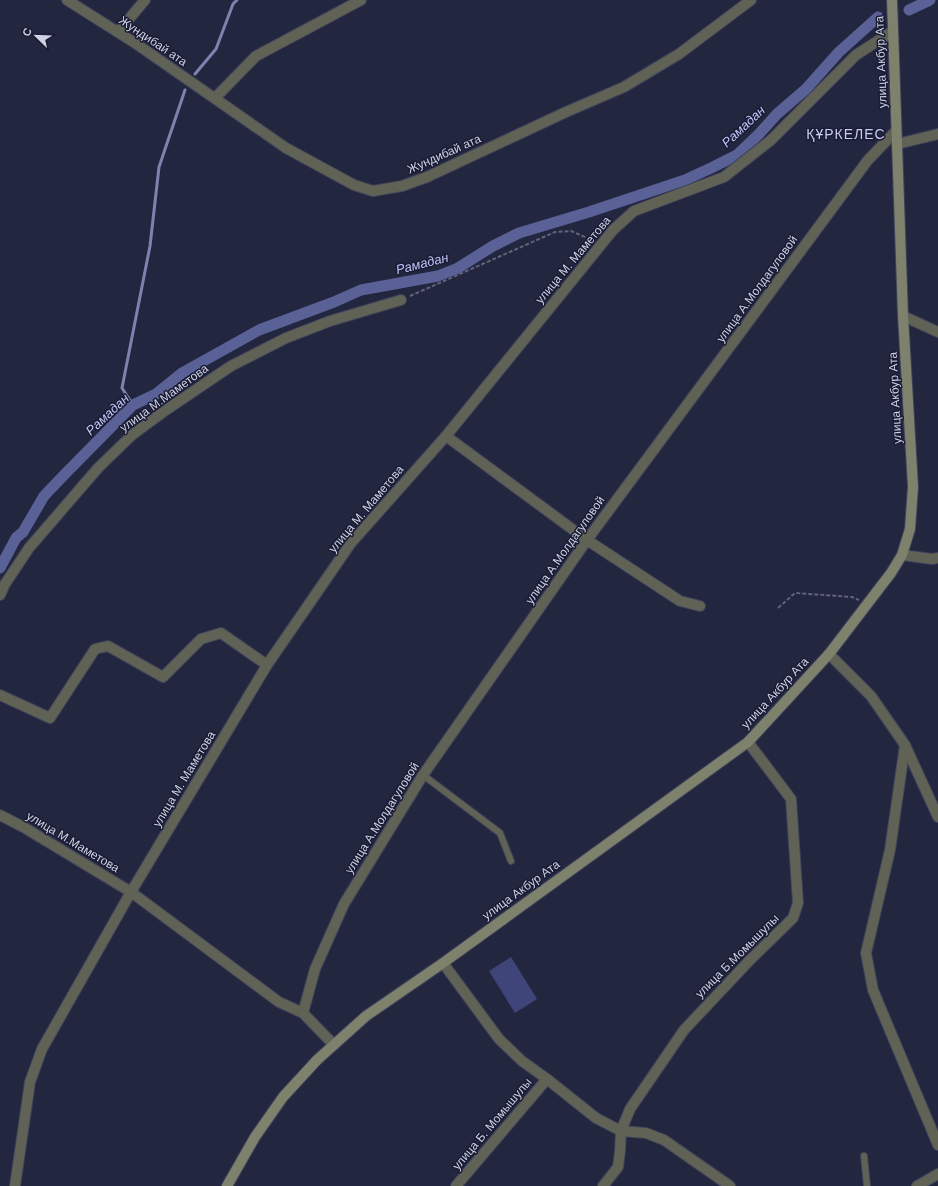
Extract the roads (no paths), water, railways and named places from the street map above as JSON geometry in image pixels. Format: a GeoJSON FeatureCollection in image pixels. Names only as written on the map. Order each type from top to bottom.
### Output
{"type":"FeatureCollection","features":[{"type":"Feature","properties":{"kind":"main road","name":"улица Акбур Ата"},"geometry":{"type":"LineString","coordinates":[[227,1186],[255,1137],[283,1097],[317,1060],[366,1016],[443,963],[748,742],[830,654],[891,573],[902,555],[910,529],[913,487],[903,316],[892,0]]}},
{"type":"Feature","properties":{"kind":"street","name":"Жундибай ата"},"geometry":{"type":"LineString","coordinates":[[67,0],[118,32],[286,148],[354,185],[373,191],[402,186],[427,177],[566,112],[624,87],[679,54],[751,0]]}},
{"type":"Feature","properties":{"kind":"street"},"geometry":{"type":"LineString","coordinates":[[118,32],[144,0]]}},
{"type":"Feature","properties":{"kind":"street"},"geometry":{"type":"LineString","coordinates":[[215,98],[256,56],[361,0]]}},
{"type":"Feature","properties":{"kind":"street","name":"улица М. Маметова"},"geometry":{"type":"LineString","coordinates":[[15,1186],[30,1082],[42,1049],[131,892],[267,665],[351,543],[446,436],[613,230],[634,211],[724,177],[771,140],[856,55],[893,31]]}},
{"type":"Feature","properties":{"kind":"street","name":"улица А.Молдагуловой"},"geometry":{"type":"LineString","coordinates":[[303,1013],[315,969],[344,904],[423,776],[587,540],[868,160],[896,130]]}},
{"type":"Feature","properties":{"kind":"street"},"geometry":{"type":"LineString","coordinates":[[897,144],[938,134]]}},
{"type":"Feature","properties":{"kind":"street","name":"улица М.Маметова"},"geometry":{"type":"LineString","coordinates":[[0,595],[5,584],[29,548],[98,468],[132,435],[160,414],[231,366],[286,338],[330,321],[401,300]]}},
{"type":"Feature","properties":{"kind":"street"},"geometry":{"type":"LineString","coordinates":[[903,316],[938,332]]}},
{"type":"Feature","properties":{"kind":"street"},"geometry":{"type":"LineString","coordinates":[[446,436],[587,540],[680,601],[700,606]]}},
{"type":"Feature","properties":{"kind":"street"},"geometry":{"type":"LineString","coordinates":[[902,555],[932,559],[938,558]]}},
{"type":"Feature","properties":{"kind":"street"},"geometry":{"type":"LineString","coordinates":[[0,695],[50,718],[95,649],[108,646],[163,677],[201,639],[221,633],[267,665]]}},
{"type":"Feature","properties":{"kind":"street"},"geometry":{"type":"LineString","coordinates":[[830,654],[871,696],[905,744],[938,817]]}},
{"type":"Feature","properties":{"kind":"street","name":"улица Б.Момышулы"},"geometry":{"type":"LineString","coordinates":[[603,1186],[618,1167],[621,1131],[630,1109],[684,1030],[750,960],[794,918],[798,903],[790,799],[748,742]]}},
{"type":"Feature","properties":{"kind":"street"},"geometry":{"type":"LineString","coordinates":[[905,744],[890,850],[866,953],[873,990],[938,1144]]}},
{"type":"Feature","properties":{"kind":"street","name":"улица М.Маметова"},"geometry":{"type":"LineString","coordinates":[[0,815],[25,828],[131,892]]}},
{"type":"Feature","properties":{"kind":"street"},"geometry":{"type":"LineString","coordinates":[[131,892],[279,1002],[303,1013],[334,1044]]}},
{"type":"Feature","properties":{"kind":"street"},"geometry":{"type":"LineString","coordinates":[[443,963],[499,1039],[522,1060],[596,1118],[621,1131],[646,1133],[664,1140],[730,1186]]}},
{"type":"Feature","properties":{"kind":"street","name":"улица Б. Момышулы"},"geometry":{"type":"LineString","coordinates":[[456,1186],[547,1079]]}},
{"type":"Feature","properties":{"kind":"street"},"geometry":{"type":"LineString","coordinates":[[917,1186],[938,1174]]}},
{"type":"Feature","properties":{"kind":"lane"},"geometry":{"type":"LineString","coordinates":[[423,776],[500,833],[511,861]]}},
{"type":"Feature","properties":{"kind":"lane"},"geometry":{"type":"LineString","coordinates":[[864,1156],[867,1186]]}},
{"type":"Feature","properties":{"kind":"waterway"},"geometry":{"type":"LineString","coordinates":[[195,74],[216,49],[233,4],[237,0]]}},
{"type":"Feature","properties":{"kind":"waterway","name":"Рамадан"},"geometry":{"type":"LineString","coordinates":[[909,10],[930,0]]}},
{"type":"Feature","properties":{"kind":"waterway","name":"Рамадан"},"geometry":{"type":"LineString","coordinates":[[0,568],[16,538],[23,532],[44,496],[133,405],[156,394],[182,373],[259,330],[334,302],[361,290],[438,276],[458,268],[493,246],[519,233],[589,212],[685,180],[737,155],[777,114],[806,89],[839,52],[878,17]]}},
{"type":"Feature","properties":{"kind":"waterway"},"geometry":{"type":"LineString","coordinates":[[133,405],[122,388],[150,246],[159,167],[185,90]]}},
{"type":"Feature","properties":{"kind":"district","name":"ҚҰРКЕЛЕС"},"geometry":{"type":"Point","coordinates":[846,134]}}]}
